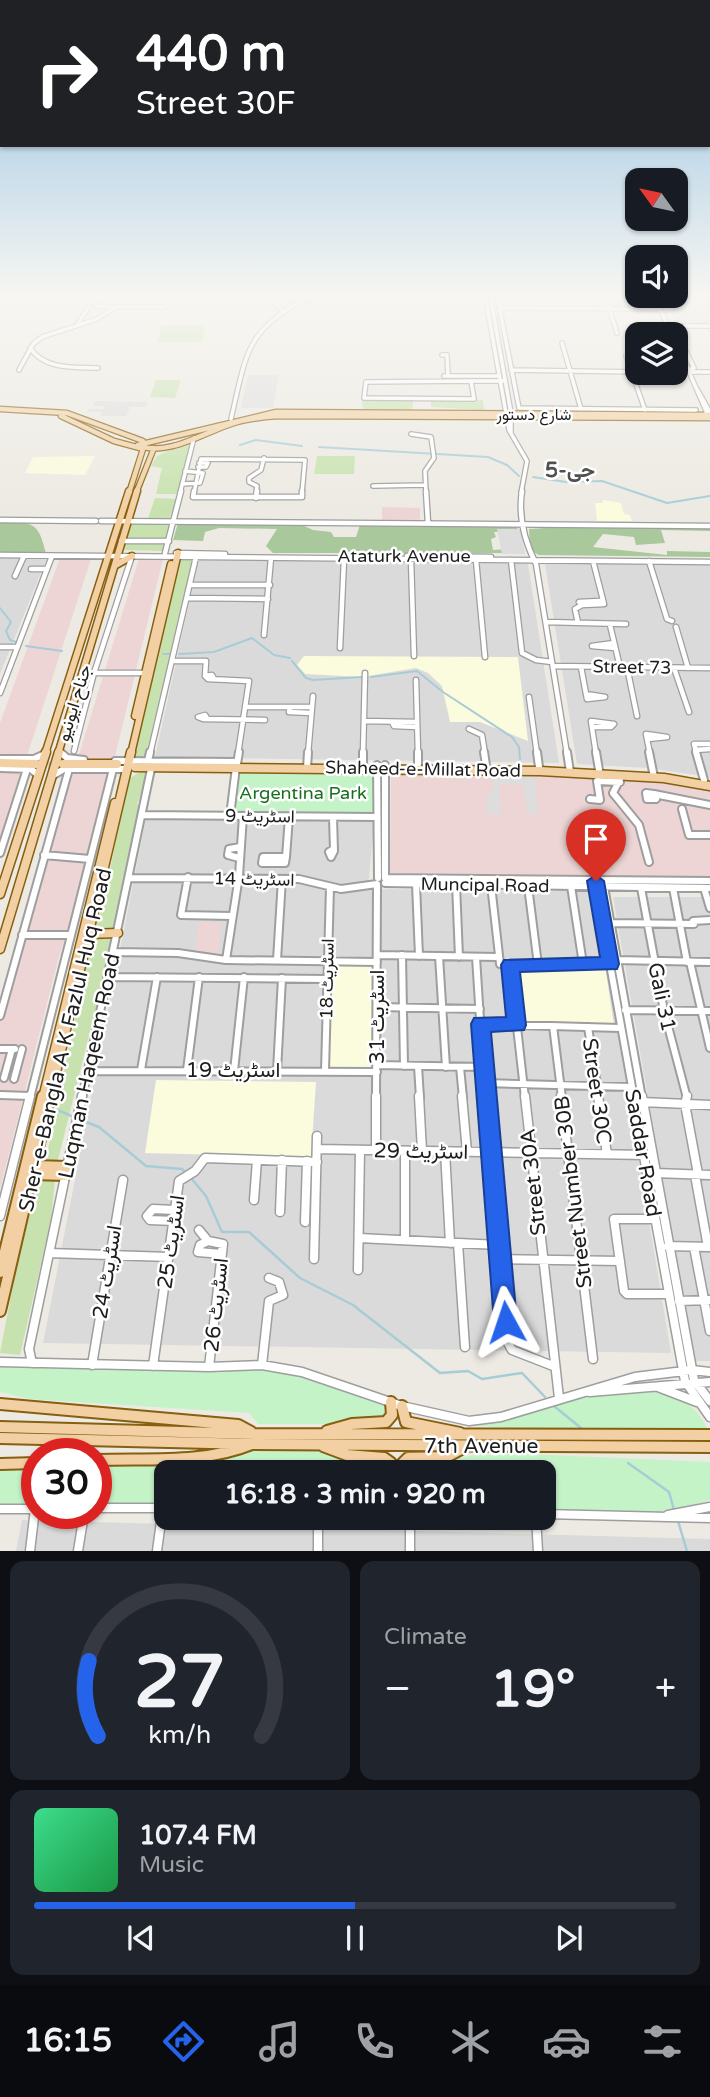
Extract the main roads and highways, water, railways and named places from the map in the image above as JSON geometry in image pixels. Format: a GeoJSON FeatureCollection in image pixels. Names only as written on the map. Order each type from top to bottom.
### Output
{"type":"FeatureCollection","features":[{"type":"Feature","properties":{"kind":"main road"},"geometry":{"type":"LineString","coordinates":[[0,411],[62,416],[114,441],[140,458]]}},
{"type":"Feature","properties":{"kind":"main road"},"geometry":{"type":"LineString","coordinates":[[0,411],[60,411],[84,419],[118,436],[153,444]]}},
{"type":"Feature","properties":{"kind":"main road","name":"شارع دستور"},"geometry":{"type":"LineString","coordinates":[[153,444],[231,419],[276,412],[429,415],[710,413]]}},
{"type":"Feature","properties":{"kind":"main road","name":"شارع دستور"},"geometry":{"type":"LineString","coordinates":[[508,415],[710,413]]}},
{"type":"Feature","properties":{"kind":"main road","name":"شارع دستور"},"geometry":{"type":"LineString","coordinates":[[153,444],[183,441],[235,423],[266,417],[331,414]]}},
{"type":"Feature","properties":{"kind":"main road"},"geometry":{"type":"LineString","coordinates":[[114,441],[142,449],[153,444]]}},
{"type":"Feature","properties":{"kind":"main road","name":"جناح ایونیو"},"geometry":{"type":"LineString","coordinates":[[0,894],[104,565],[121,541],[142,449],[138,445],[143,441]]}},
{"type":"Feature","properties":{"kind":"main road"},"geometry":{"type":"LineString","coordinates":[[148,458],[183,441]]}},
{"type":"Feature","properties":{"kind":"main road","name":"جناح ایونیو"},"geometry":{"type":"LineString","coordinates":[[0,949],[116,565],[114,554],[153,444]]}},
{"type":"Feature","properties":{"kind":"main road","name":"Sher-e-Bangla A K Fazlul Huq Road"},"geometry":{"type":"LineString","coordinates":[[0,1272],[41,1099],[128,767],[176,555],[145,673],[128,767]]}},
{"type":"Feature","properties":{"kind":"main road"},"geometry":{"type":"LineString","coordinates":[[116,565],[132,556]]}},
{"type":"Feature","properties":{"kind":"main road"},"geometry":{"type":"LineString","coordinates":[[0,764],[36,765]]}},
{"type":"Feature","properties":{"kind":"main road","name":"Shaheed-e-Millat Road"},"geometry":{"type":"LineString","coordinates":[[65,766],[363,765],[381,768],[418,765],[599,770],[708,783]]}},
{"type":"Feature","properties":{"kind":"main road","name":"Shaheed-e-Millat Road"},"geometry":{"type":"LineString","coordinates":[[307,766],[539,767],[621,779],[655,776]]}},
{"type":"Feature","properties":{"kind":"main road"},"geometry":{"type":"LineString","coordinates":[[86,932],[118,932]]}},
{"type":"Feature","properties":{"kind":"main road","name":"Sher-e-Bangla A K Fazlul Huq Road"},"geometry":{"type":"LineString","coordinates":[[0,1311],[52,1099],[86,932]]}},
{"type":"Feature","properties":{"kind":"main road"},"geometry":{"type":"LineString","coordinates":[[34,1170],[66,1171]]}},
{"type":"Feature","properties":{"kind":"main road"},"geometry":{"type":"LineString","coordinates":[[0,1398],[20,1405]]}},
{"type":"Feature","properties":{"kind":"main road"},"geometry":{"type":"LineString","coordinates":[[0,1404],[238,1425],[254,1439]]}},
{"type":"Feature","properties":{"kind":"main road"},"geometry":{"type":"LineString","coordinates":[[319,1439],[352,1423],[386,1422],[396,1404],[406,1422],[442,1427],[468,1441],[446,1457],[406,1460]]}},
{"type":"Feature","properties":{"kind":"main road"},"geometry":{"type":"LineString","coordinates":[[0,1427],[254,1439]]}},
{"type":"Feature","properties":{"kind":"main road","name":"7th Avenue"},"geometry":{"type":"LineString","coordinates":[[468,1441],[710,1435]]}},
{"type":"Feature","properties":{"kind":"main road"},"geometry":{"type":"LineString","coordinates":[[0,1438],[254,1439]]}},
{"type":"Feature","properties":{"kind":"main road"},"geometry":{"type":"LineString","coordinates":[[112,1459],[240,1451],[254,1439]]}},
{"type":"Feature","properties":{"kind":"main road","name":"7th Avenue"},"geometry":{"type":"LineString","coordinates":[[254,1439],[710,1447]]}},
{"type":"Feature","properties":{"kind":"main road"},"geometry":{"type":"LineString","coordinates":[[319,1439],[347,1455],[388,1460]]}},
{"type":"Feature","properties":{"kind":"main road"},"geometry":{"type":"LineString","coordinates":[[0,1464],[21,1463]]}},
{"type":"Feature","properties":{"kind":"waterway"},"geometry":{"type":"LineString","coordinates":[[240,445],[256,440],[302,446]]}},
{"type":"Feature","properties":{"kind":"waterway"},"geometry":{"type":"LineString","coordinates":[[319,447],[488,457],[507,465],[519,476]]}},
{"type":"Feature","properties":{"kind":"waterway"},"geometry":{"type":"LineString","coordinates":[[533,477],[566,482],[602,481],[667,503],[710,496]]}},
{"type":"Feature","properties":{"kind":"waterway"},"geometry":{"type":"LineString","coordinates":[[0,608],[11,622],[6,631],[10,640],[16,642]]}},
{"type":"Feature","properties":{"kind":"waterway"},"geometry":{"type":"LineString","coordinates":[[179,654],[214,652],[252,638],[274,655],[290,658]]}},
{"type":"Feature","properties":{"kind":"waterway"},"geometry":{"type":"LineString","coordinates":[[26,646],[62,651]]}},
{"type":"Feature","properties":{"kind":"waterway"},"geometry":{"type":"LineString","coordinates":[[163,654],[173,654]]}},
{"type":"Feature","properties":{"kind":"waterway"},"geometry":{"type":"LineString","coordinates":[[292,661],[306,678],[313,680],[362,677]]}},
{"type":"Feature","properties":{"kind":"waterway"},"geometry":{"type":"LineString","coordinates":[[371,677],[417,671],[443,692],[512,737],[519,747],[520,759]]}},
{"type":"Feature","properties":{"kind":"waterway"},"geometry":{"type":"LineString","coordinates":[[60,1111],[76,1118]]}},
{"type":"Feature","properties":{"kind":"waterway"},"geometry":{"type":"LineString","coordinates":[[81,1120],[99,1127],[146,1166],[182,1169],[187,1174]]}},
{"type":"Feature","properties":{"kind":"waterway"},"geometry":{"type":"LineString","coordinates":[[191,1178],[206,1196],[222,1232],[249,1232],[300,1278],[353,1305],[440,1373],[468,1371],[482,1379],[522,1373],[545,1397]]}},
{"type":"Feature","properties":{"kind":"waterway"},"geometry":{"type":"LineString","coordinates":[[554,1406],[581,1428]]}},
{"type":"Feature","properties":{"kind":"waterway"},"geometry":{"type":"LineString","coordinates":[[628,1463],[669,1492],[674,1510]]}},
{"type":"Feature","properties":{"kind":"waterway"},"geometry":{"type":"LineString","coordinates":[[678,1521],[687,1551]]}},
{"type":"Feature","properties":{"kind":"tunnel"},"geometry":{"type":"LineString","coordinates":[[36,766],[63,766]]}},
{"type":"Feature","properties":{"kind":"district","name":"جی-5"},"geometry":{"type":"Point","coordinates":[570,470]}},
{"type":"Feature","properties":{"kind":"park label","name":"Argentina Park"},"geometry":{"type":"Point","coordinates":[303,793]}}]}
